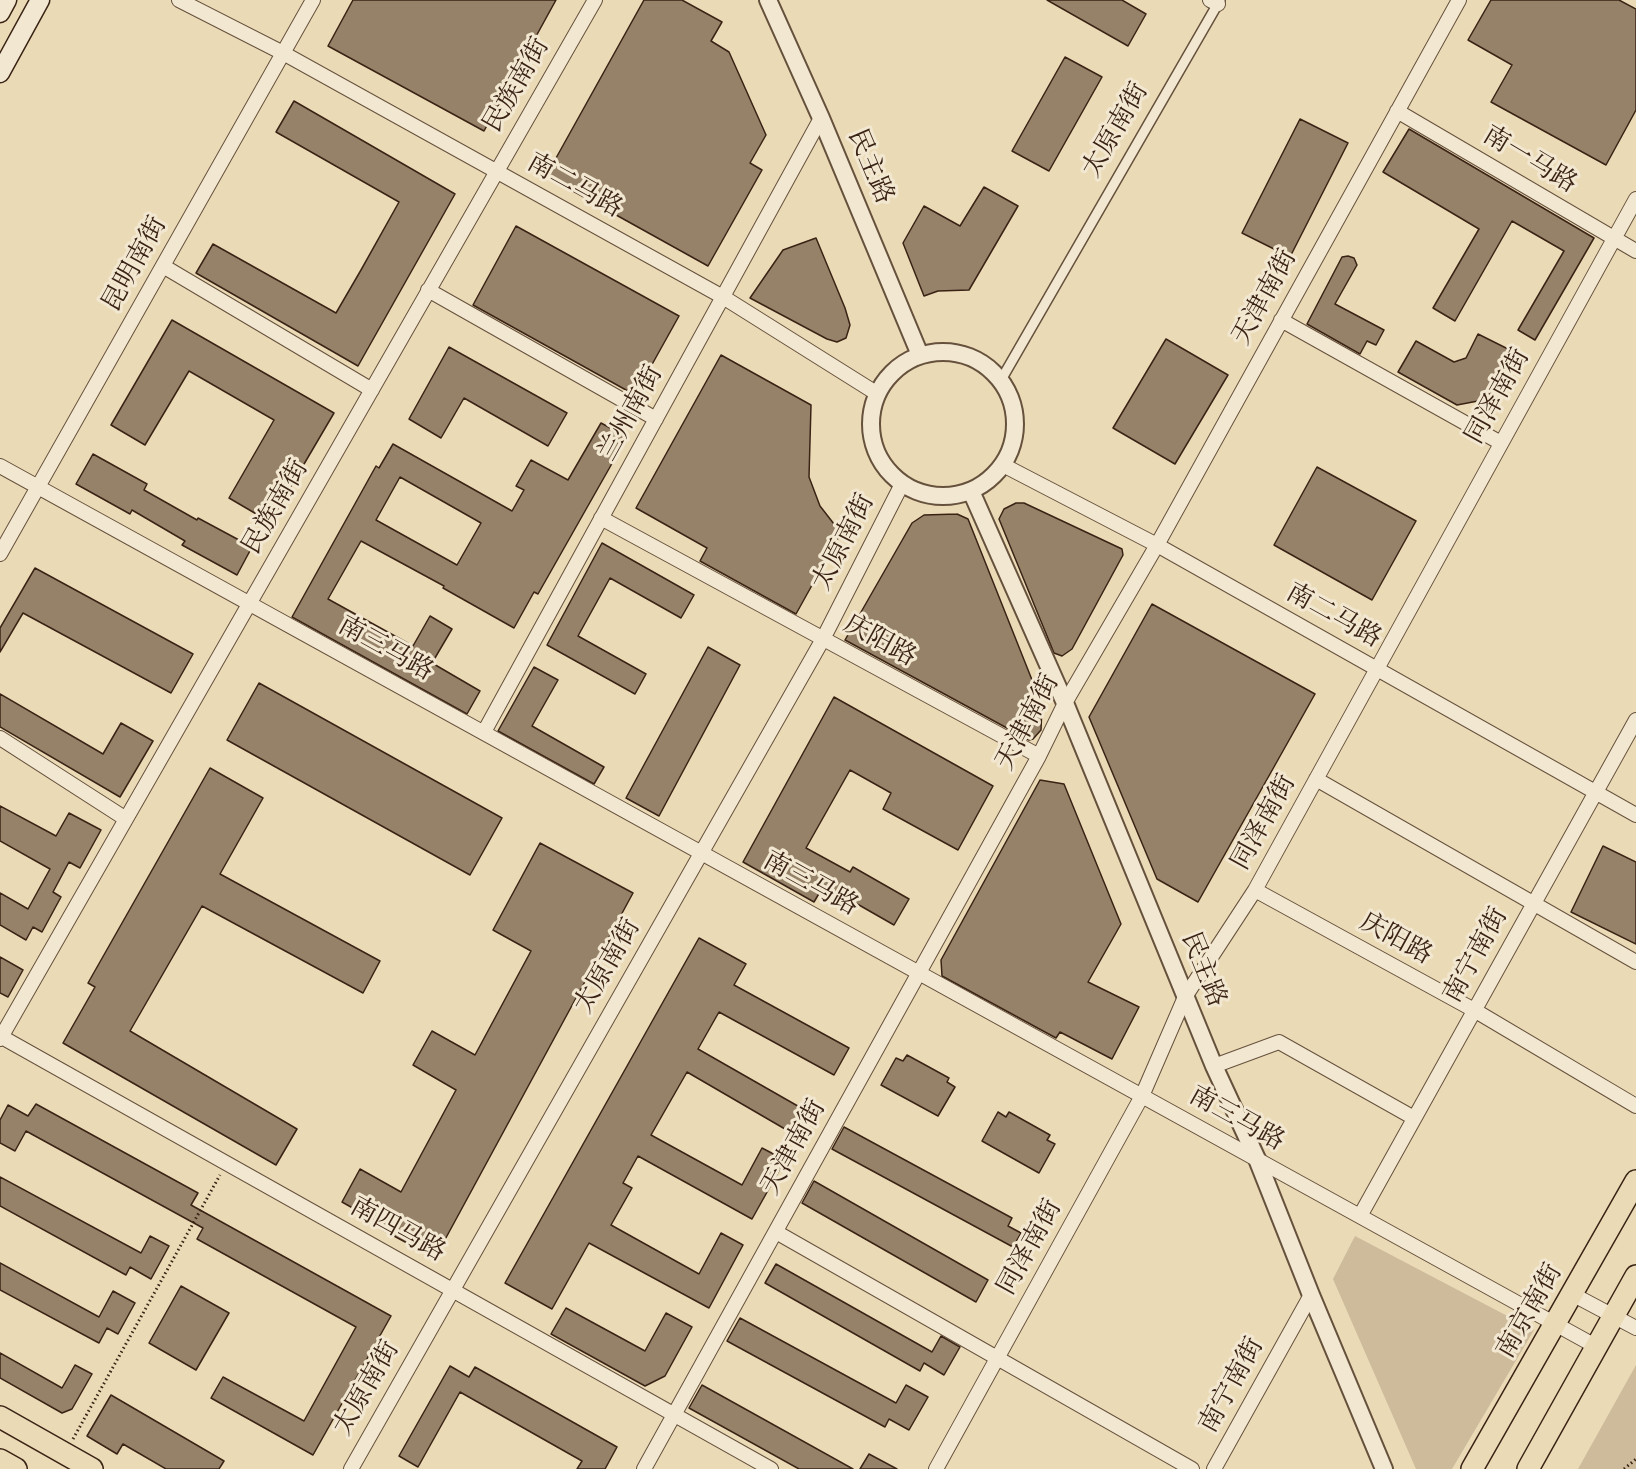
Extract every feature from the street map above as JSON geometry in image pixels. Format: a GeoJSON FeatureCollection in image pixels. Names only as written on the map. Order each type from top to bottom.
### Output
{"type":"FeatureCollection","features":[{"type":"Feature","properties":{"kind":"main road"},"geometry":{"type":"LineString","coordinates":[[0,13],[7,0]]}},
{"type":"Feature","properties":{"kind":"main road"},"geometry":{"type":"LineString","coordinates":[[0,73],[40,0]]}},
{"type":"Feature","properties":{"kind":"main road","name":"南京南街"},"geometry":{"type":"LineString","coordinates":[[1472,1469],[1636,1181]]}},
{"type":"Feature","properties":{"kind":"main road"},"geometry":{"type":"LineString","coordinates":[[1528,1469],[1636,1276]]}},
{"type":"Feature","properties":{"kind":"main road"},"geometry":{"type":"LineString","coordinates":[[0,1417],[92,1469]]}},
{"type":"Feature","properties":{"kind":"main road"},"geometry":{"type":"LineString","coordinates":[[0,1460],[16,1469]]}},
{"type":"Feature","properties":{"kind":"street","name":"南二马路"},"geometry":{"type":"LineString","coordinates":[[179,0],[284,53],[723,297],[876,393]]}},
{"type":"Feature","properties":{"kind":"street","name":"昆明南街"},"geometry":{"type":"LineString","coordinates":[[0,554],[314,0]]}},
{"type":"Feature","properties":{"kind":"street","name":"民族南街"},"geometry":{"type":"LineString","coordinates":[[0,1037],[595,0]]}},
{"type":"Feature","properties":{"kind":"street","name":"民主路"},"geometry":{"type":"LineString","coordinates":[[768,0],[821,118],[920,355]]}},
{"type":"Feature","properties":{"kind":"street","name":"天津南街"},"geometry":{"type":"LineString","coordinates":[[644,1469],[1039,756],[1065,703],[1156,545],[1459,0]]}},
{"type":"Feature","properties":{"kind":"street","name":"太原南街"},"geometry":{"type":"LineString","coordinates":[[1001,380],[1216,1]]}},
{"type":"Feature","properties":{"kind":"street","name":"南一马路"},"geometry":{"type":"LineString","coordinates":[[1397,111],[1636,251]]}},
{"type":"Feature","properties":{"kind":"street","name":"兰州南街"},"geometry":{"type":"LineString","coordinates":[[484,732],[821,118]]}},
{"type":"Feature","properties":{"kind":"street","name":"同泽南街"},"geometry":{"type":"LineString","coordinates":[[936,1469],[1142,1096],[1185,997],[1255,890],[1636,199]]}},
{"type":"Feature","properties":{"kind":"street"},"geometry":{"type":"LineString","coordinates":[[163,266],[372,390]]}},
{"type":"Feature","properties":{"kind":"street"},"geometry":{"type":"LineString","coordinates":[[428,291],[656,419]]}},
{"type":"Feature","properties":{"kind":"street"},"geometry":{"type":"LineString","coordinates":[[1281,320],[1502,443]]}},
{"type":"Feature","properties":{"kind":"street"},"geometry":{"type":"LineString","coordinates":[[942,351],[965,355],[985,365],[1001,380],[1012,400],[1016,422],[1013,444],[1003,465],[989,480],[971,491],[948,497],[924,494],[902,484],[886,471],[876,453],[870,433],[871,413],[876,393],[887,376],[902,364],[920,355],[942,351]]}},
{"type":"Feature","properties":{"kind":"street","name":"南三马路"},"geometry":{"type":"LineString","coordinates":[[0,465],[1598,1347]]}},
{"type":"Feature","properties":{"kind":"street","name":"南二马路"},"geometry":{"type":"LineString","coordinates":[[1003,465],[1156,545],[1636,815]]}},
{"type":"Feature","properties":{"kind":"street","name":"太原南街"},"geometry":{"type":"LineString","coordinates":[[351,1469],[823,639],[902,484]]}},
{"type":"Feature","properties":{"kind":"street","name":"民主路"},"geometry":{"type":"LineString","coordinates":[[971,491],[1065,703],[1185,997],[1257,1159],[1384,1469]]}},
{"type":"Feature","properties":{"kind":"street","name":"庆阳路"},"geometry":{"type":"LineString","coordinates":[[602,518],[1039,756]]}},
{"type":"Feature","properties":{"kind":"street","name":"南宁南街"},"geometry":{"type":"LineString","coordinates":[[1360,1216],[1636,720]]}},
{"type":"Feature","properties":{"kind":"street"},"geometry":{"type":"LineString","coordinates":[[0,738],[126,819]]}},
{"type":"Feature","properties":{"kind":"street"},"geometry":{"type":"LineString","coordinates":[[1316,779],[1636,962]]}},
{"type":"Feature","properties":{"kind":"street","name":"庆阳路"},"geometry":{"type":"LineString","coordinates":[[1255,890],[1474,1010],[1636,1106]]}},
{"type":"Feature","properties":{"kind":"street","name":"南四马路"},"geometry":{"type":"LineString","coordinates":[[0,1037],[771,1469]]}},
{"type":"Feature","properties":{"kind":"street"},"geometry":{"type":"LineString","coordinates":[[1214,1066],[1279,1042],[1414,1118]]}},
{"type":"Feature","properties":{"kind":"street"},"geometry":{"type":"LineString","coordinates":[[776,1232],[1192,1469]]}},
{"type":"Feature","properties":{"kind":"street"},"geometry":{"type":"LineString","coordinates":[[1572,1294],[1636,1328]]}},
{"type":"Feature","properties":{"kind":"street","name":"南宁南街"},"geometry":{"type":"LineString","coordinates":[[1214,1469],[1311,1295]]}},
{"type":"Feature","properties":{"kind":"path"},"geometry":{"type":"LineString","coordinates":[[64,1454],[226,1163]]}},
{"type":"Feature","properties":{"kind":"path"},"geometry":{"type":"LineString","coordinates":[[1624,1469],[1636,1459]]}},
{"type":"Feature","properties":{"kind":"shaded area"},"geometry":{"type":"Polygon","coordinates":[[[1355,1236],[1534,1330],[1452,1469],[1416,1469],[1333,1279],[1355,1236]]]}},
{"type":"Feature","properties":{"kind":"shaded area"},"geometry":{"type":"Polygon","coordinates":[[[1636,1365],[1636,1469],[1578,1469],[1636,1365]]]}},
{"type":"Feature","properties":{"kind":"building"},"geometry":{"type":"Polygon","coordinates":[[[353,0],[556,0],[484,131],[328,46],[353,0]]]}},
{"type":"Feature","properties":{"kind":"building"},"geometry":{"type":"Polygon","coordinates":[[[644,0],[682,0],[722,22],[711,41],[729,52],[766,135],[750,163],[762,170],[708,266],[546,176],[644,0]]]}},
{"type":"Feature","properties":{"kind":"building"},"geometry":{"type":"Polygon","coordinates":[[[1047,0],[1122,0],[1146,14],[1128,46],[1047,0]]]}},
{"type":"Feature","properties":{"kind":"building"},"geometry":{"type":"Polygon","coordinates":[[[1491,0],[1619,0],[1636,9],[1636,110],[1606,165],[1491,102],[1512,65],[1468,40],[1491,0]]]}},
{"type":"Feature","properties":{"kind":"building"},"geometry":{"type":"Polygon","coordinates":[[[1065,57],[1102,77],[1049,171],[1012,151],[1065,57]]]}},
{"type":"Feature","properties":{"kind":"building"},"geometry":{"type":"Polygon","coordinates":[[[294,101],[455,194],[358,366],[196,273],[213,244],[336,313],[361,270],[399,202],[276,132],[294,101]]]}},
{"type":"Feature","properties":{"kind":"building"},"geometry":{"type":"Polygon","coordinates":[[[1300,119],[1348,143],[1290,257],[1242,233],[1300,119]]]}},
{"type":"Feature","properties":{"kind":"building"},"geometry":{"type":"Polygon","coordinates":[[[1409,129],[1594,238],[1535,340],[1518,330],[1564,251],[1512,221],[1455,321],[1433,308],[1479,229],[1383,172],[1409,129]]]}},
{"type":"Feature","properties":{"kind":"building"},"geometry":{"type":"Polygon","coordinates":[[[984,187],[1018,206],[969,290],[938,291],[924,296],[903,243],[924,206],[960,226],[984,187]]]}},
{"type":"Feature","properties":{"kind":"building"},"geometry":{"type":"Polygon","coordinates":[[[516,226],[679,316],[635,395],[473,305],[516,226]]]}},
{"type":"Feature","properties":{"kind":"building"},"geometry":{"type":"Polygon","coordinates":[[[816,238],[850,325],[846,338],[837,342],[827,339],[750,298],[783,250],[816,238]]]}},
{"type":"Feature","properties":{"kind":"building"},"geometry":{"type":"Polygon","coordinates":[[[1342,257],[1354,258],[1357,265],[1335,304],[1384,330],[1376,345],[1367,341],[1360,354],[1307,324],[1342,257]]]}},
{"type":"Feature","properties":{"kind":"building"},"geometry":{"type":"Polygon","coordinates":[[[172,320],[334,413],[270,522],[229,498],[274,420],[189,371],[145,445],[111,425],[172,320]]]}},
{"type":"Feature","properties":{"kind":"building"},"geometry":{"type":"Polygon","coordinates":[[[1478,334],[1512,351],[1488,398],[1481,395],[1478,401],[1457,405],[1398,372],[1416,341],[1454,362],[1466,358],[1478,334]]]}},
{"type":"Feature","properties":{"kind":"building"},"geometry":{"type":"Polygon","coordinates":[[[1166,339],[1228,375],[1175,464],[1113,428],[1166,339]]]}},
{"type":"Feature","properties":{"kind":"building"},"geometry":{"type":"Polygon","coordinates":[[[449,347],[567,413],[548,446],[464,398],[441,438],[409,419],[449,347]]]}},
{"type":"Feature","properties":{"kind":"building"},"geometry":{"type":"Polygon","coordinates":[[[721,355],[811,405],[809,477],[820,506],[841,533],[796,614],[700,561],[707,548],[636,508],[721,355]]]}},
{"type":"Feature","properties":{"kind":"building"},"geometry":{"type":"Polygon","coordinates":[[[601,423],[627,437],[538,594],[534,592],[514,628],[443,588],[444,586],[361,541],[328,599],[413,646],[430,616],[452,629],[432,663],[480,691],[467,714],[292,617],[376,466],[379,468],[393,444],[512,511],[524,490],[516,486],[531,460],[568,480],[601,423]],[[400,477],[376,520],[457,565],[481,523],[400,477]]]}},
{"type":"Feature","properties":{"kind":"building"},"geometry":{"type":"Polygon","coordinates":[[[93,454],[147,484],[144,490],[252,547],[237,575],[182,545],[185,541],[132,510],[130,514],[76,484],[93,454]]]}},
{"type":"Feature","properties":{"kind":"building"},"geometry":{"type":"Polygon","coordinates":[[[1317,467],[1416,521],[1372,600],[1274,545],[1317,467]]]}},
{"type":"Feature","properties":{"kind":"building"},"geometry":{"type":"Polygon","coordinates":[[[1016,503],[1024,503],[1122,549],[1123,555],[1072,649],[1062,656],[1054,653],[999,519],[1004,509],[1016,503]]]}},
{"type":"Feature","properties":{"kind":"building"},"geometry":{"type":"Polygon","coordinates":[[[957,514],[968,519],[1042,705],[1041,730],[1033,739],[1029,740],[845,640],[912,523],[924,515],[957,514]]]}},
{"type":"Feature","properties":{"kind":"building"},"geometry":{"type":"Polygon","coordinates":[[[602,543],[694,595],[681,618],[610,578],[578,636],[646,674],[635,694],[547,645],[602,543]]]}},
{"type":"Feature","properties":{"kind":"building"},"geometry":{"type":"Polygon","coordinates":[[[35,568],[193,654],[171,693],[23,613],[0,652],[0,628],[35,568]]]}},
{"type":"Feature","properties":{"kind":"building"},"geometry":{"type":"Polygon","coordinates":[[[1152,604],[1315,694],[1198,902],[1157,879],[1089,717],[1152,604]]]}},
{"type":"Feature","properties":{"kind":"building"},"geometry":{"type":"Polygon","coordinates":[[[708,647],[740,665],[659,816],[626,798],[708,647]]]}},
{"type":"Feature","properties":{"kind":"building"},"geometry":{"type":"Polygon","coordinates":[[[534,667],[558,680],[532,726],[604,767],[594,784],[498,731],[534,667]]]}},
{"type":"Feature","properties":{"kind":"building"},"geometry":{"type":"Polygon","coordinates":[[[259,683],[502,818],[470,875],[227,740],[259,683]]]}},
{"type":"Feature","properties":{"kind":"building"},"geometry":{"type":"Polygon","coordinates":[[[0,694],[103,754],[121,723],[153,741],[120,797],[0,727],[0,694]]]}},
{"type":"Feature","properties":{"kind":"building"},"geometry":{"type":"Polygon","coordinates":[[[834,697],[993,786],[958,850],[883,809],[891,793],[850,770],[806,848],[850,872],[853,867],[909,899],[894,925],[824,885],[814,902],[743,862],[834,697]]]}},
{"type":"Feature","properties":{"kind":"building"},"geometry":{"type":"Polygon","coordinates":[[[210,768],[263,798],[220,874],[380,961],[363,993],[202,906],[130,1031],[297,1129],[276,1165],[63,1043],[95,987],[88,983],[210,768]]]}},
{"type":"Feature","properties":{"kind":"building"},"geometry":{"type":"Polygon","coordinates":[[[1040,780],[1064,784],[1121,924],[1088,982],[1139,1007],[1112,1059],[1060,1032],[1056,1038],[942,976],[941,960],[1040,780]]]}},
{"type":"Feature","properties":{"kind":"building"},"geometry":{"type":"Polygon","coordinates":[[[0,806],[56,836],[69,813],[101,830],[80,868],[69,862],[53,892],[61,897],[42,932],[33,927],[26,940],[0,925],[0,893],[28,909],[50,869],[0,841],[0,806]]]}},
{"type":"Feature","properties":{"kind":"building"},"geometry":{"type":"Polygon","coordinates":[[[540,843],[633,893],[435,1258],[381,1229],[383,1225],[342,1202],[360,1169],[401,1192],[456,1090],[413,1065],[432,1031],[475,1055],[531,951],[493,930],[540,843]]]}},
{"type":"Feature","properties":{"kind":"building"},"geometry":{"type":"Polygon","coordinates":[[[1603,846],[1636,862],[1636,944],[1571,912],[1603,846]]]}},
{"type":"Feature","properties":{"kind":"building"},"geometry":{"type":"Polygon","coordinates":[[[699,938],[746,964],[734,985],[849,1048],[834,1075],[719,1012],[698,1049],[810,1113],[797,1136],[687,1072],[651,1135],[742,1185],[762,1148],[785,1160],[752,1219],[638,1156],[623,1183],[632,1188],[611,1225],[699,1274],[721,1233],[743,1245],[709,1308],[589,1243],[552,1309],[505,1283],[699,938]]]}},
{"type":"Feature","properties":{"kind":"building"},"geometry":{"type":"Polygon","coordinates":[[[0,957],[23,970],[8,997],[0,993],[0,957]]]}},
{"type":"Feature","properties":{"kind":"building"},"geometry":{"type":"Polygon","coordinates":[[[907,1055],[949,1078],[947,1082],[955,1087],[938,1116],[881,1085],[896,1058],[903,1061],[907,1055]]]}},
{"type":"Feature","properties":{"kind":"building"},"geometry":{"type":"Polygon","coordinates":[[[36,1104],[198,1193],[191,1205],[391,1316],[313,1455],[211,1398],[223,1377],[304,1421],[356,1327],[197,1239],[203,1228],[26,1131],[15,1151],[0,1143],[0,1120],[8,1105],[28,1116],[36,1104]]]}},
{"type":"Feature","properties":{"kind":"building"},"geometry":{"type":"Polygon","coordinates":[[[998,1112],[1006,1117],[1009,1112],[1050,1135],[1047,1140],[1055,1144],[1039,1173],[982,1141],[998,1112]]]}},
{"type":"Feature","properties":{"kind":"building"},"geometry":{"type":"Polygon","coordinates":[[[844,1127],[1012,1218],[1008,1226],[1021,1233],[1013,1247],[832,1149],[844,1127]]]}},
{"type":"Feature","properties":{"kind":"building"},"geometry":{"type":"Polygon","coordinates":[[[0,1177],[141,1253],[150,1236],[169,1246],[151,1279],[130,1267],[126,1275],[0,1206],[0,1177]]]}},
{"type":"Feature","properties":{"kind":"building"},"geometry":{"type":"Polygon","coordinates":[[[814,1181],[988,1280],[976,1302],[802,1203],[814,1181]]]}},
{"type":"Feature","properties":{"kind":"building"},"geometry":{"type":"Polygon","coordinates":[[[0,1263],[99,1317],[113,1291],[135,1303],[118,1334],[107,1328],[99,1343],[0,1290],[0,1263]]]}},
{"type":"Feature","properties":{"kind":"building"},"geometry":{"type":"Polygon","coordinates":[[[776,1264],[932,1352],[941,1336],[960,1347],[944,1375],[924,1363],[920,1371],[765,1283],[776,1264]]]}},
{"type":"Feature","properties":{"kind":"building"},"geometry":{"type":"Polygon","coordinates":[[[181,1286],[229,1313],[196,1370],[149,1343],[181,1286]]]}},
{"type":"Feature","properties":{"kind":"building"},"geometry":{"type":"Polygon","coordinates":[[[566,1308],[645,1351],[666,1313],[692,1327],[665,1376],[645,1386],[551,1334],[566,1308]]]}},
{"type":"Feature","properties":{"kind":"building"},"geometry":{"type":"Polygon","coordinates":[[[740,1318],[896,1403],[906,1385],[928,1397],[909,1430],[889,1419],[885,1427],[727,1341],[740,1318]]]}},
{"type":"Feature","properties":{"kind":"building"},"geometry":{"type":"Polygon","coordinates":[[[0,1353],[62,1388],[75,1365],[92,1374],[72,1409],[62,1413],[0,1378],[0,1353]]]}},
{"type":"Feature","properties":{"kind":"building"},"geometry":{"type":"Polygon","coordinates":[[[450,1366],[469,1377],[475,1367],[617,1447],[605,1469],[577,1469],[582,1461],[460,1392],[418,1467],[399,1456],[450,1366]]]}},
{"type":"Feature","properties":{"kind":"building"},"geometry":{"type":"Polygon","coordinates":[[[702,1385],[853,1469],[799,1469],[689,1408],[702,1385]]]}},
{"type":"Feature","properties":{"kind":"building"},"geometry":{"type":"Polygon","coordinates":[[[111,1395],[224,1461],[219,1469],[166,1469],[123,1444],[117,1454],[87,1436],[111,1395]]]}},
{"type":"Feature","properties":{"kind":"building"},"geometry":{"type":"Polygon","coordinates":[[[869,1454],[897,1469],[860,1469],[869,1454]]]}}]}
